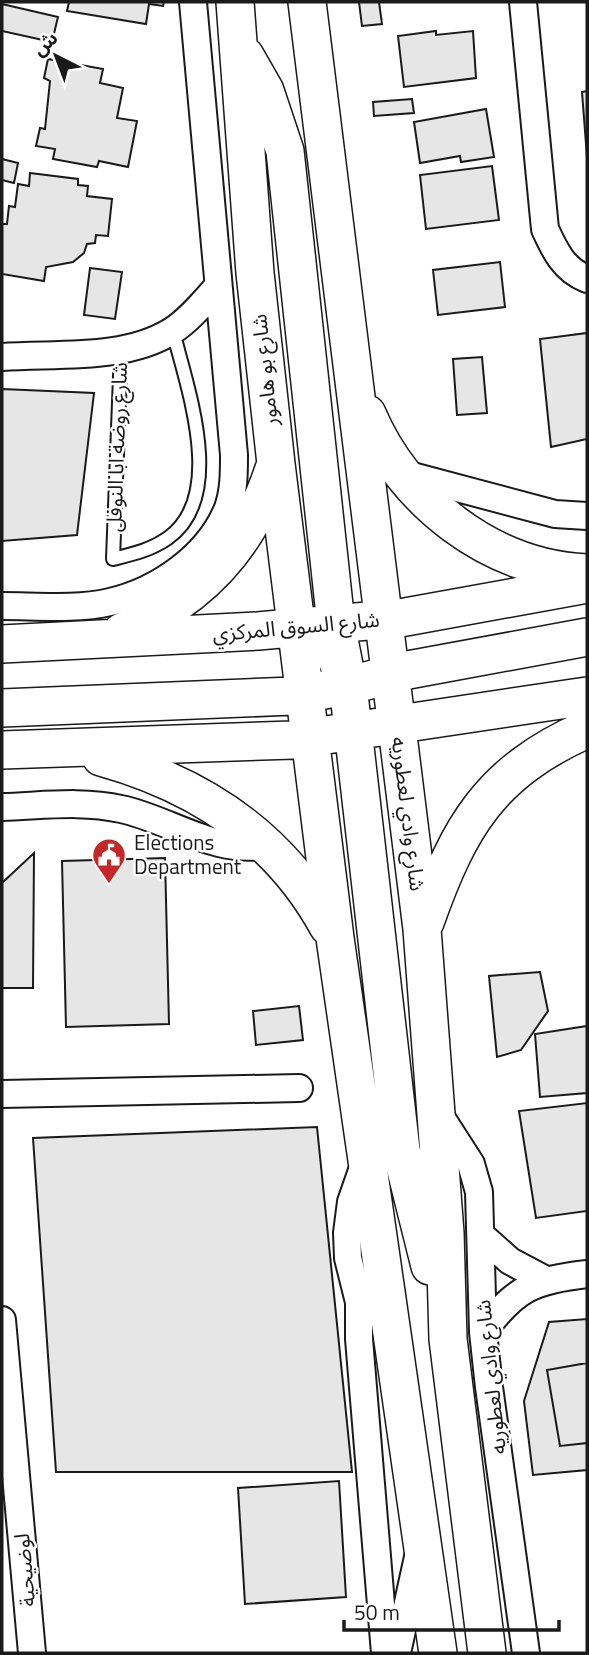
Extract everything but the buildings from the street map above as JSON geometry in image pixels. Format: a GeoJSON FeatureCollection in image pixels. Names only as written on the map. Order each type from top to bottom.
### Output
{"type":"FeatureCollection","features":[{"type":"Feature","properties":{"kind":"main road","name":"شارع بو هامور"},"geometry":{"type":"LineString","coordinates":[[235,2],[255,273],[311,736]]}},
{"type":"Feature","properties":{"kind":"main road"},"geometry":{"type":"LineString","coordinates":[[307,2],[397,726]]}},
{"type":"Feature","properties":{"kind":"main road"},"geometry":{"type":"LineString","coordinates":[[238,42],[265,91],[285,152],[336,624],[353,731],[401,1150],[466,1336]]}},
{"type":"Feature","properties":{"kind":"main road"},"geometry":{"type":"LineString","coordinates":[[355,376],[373,427],[401,473],[424,499],[478,540],[534,563],[587,573]]}},
{"type":"Feature","properties":{"kind":"main road"},"geometry":{"type":"LineString","coordinates":[[90,641],[154,618],[208,579],[251,526],[276,464]]}},
{"type":"Feature","properties":{"kind":"main road","name":"شارع السوق المركزي"},"geometry":{"type":"LineString","coordinates":[[2,644],[90,641],[336,624],[383,619],[587,584]]}},
{"type":"Feature","properties":{"kind":"main road"},"geometry":{"type":"LineString","coordinates":[[383,619],[381,641],[373,665],[321,703],[314,717],[311,736],[365,1160],[438,1653]]}},
{"type":"Feature","properties":{"kind":"main road"},"geometry":{"type":"LineString","coordinates":[[296,627],[311,630],[326,641],[335,654],[347,686],[363,712],[380,723],[397,726]]}},
{"type":"Feature","properties":{"kind":"main road"},"geometry":{"type":"LineString","coordinates":[[2,708],[305,693],[347,686],[389,674],[587,637]]}},
{"type":"Feature","properties":{"kind":"main road"},"geometry":{"type":"LineString","coordinates":[[2,750],[293,740],[587,696]]}},
{"type":"Feature","properties":{"kind":"main road","name":"شارع وادي لعطوريه"},"geometry":{"type":"LineString","coordinates":[[397,726],[422,929],[437,1111],[466,1336],[487,1653]]}},
{"type":"Feature","properties":{"kind":"main road"},"geometry":{"type":"LineString","coordinates":[[422,929],[453,848],[481,806],[498,786],[525,765],[587,729]]}},
{"type":"Feature","properties":{"kind":"main road"},"geometry":{"type":"LineString","coordinates":[[70,748],[145,769],[212,802],[266,845],[295,875],[335,938]]}},
{"type":"Feature","properties":{"kind":"street","name":"شارع بو هامور"},"geometry":{"type":"LineString","coordinates":[[2,606],[108,603],[141,592],[166,580],[193,558],[213,534],[228,509],[234,485],[234,455],[193,2]]}},
{"type":"Feature","properties":{"kind":"street"},"geometry":{"type":"LineString","coordinates":[[523,2],[545,229],[557,256],[576,275],[587,279]]}},
{"type":"Feature","properties":{"kind":"street","name":"شارع روضة ابا النوفل"},"geometry":{"type":"LineString","coordinates":[[2,357],[121,349],[145,344],[173,331],[218,286]]}},
{"type":"Feature","properties":{"kind":"street"},"geometry":{"type":"LineString","coordinates":[[173,331],[199,333],[223,344]]}},
{"type":"Feature","properties":{"kind":"street"},"geometry":{"type":"LineString","coordinates":[[401,473],[555,514],[587,516]]}},
{"type":"Feature","properties":{"kind":"street"},"geometry":{"type":"LineString","coordinates":[[2,807],[83,804],[121,808],[207,840],[251,848],[266,845]]}},
{"type":"Feature","properties":{"kind":"street"},"geometry":{"type":"LineString","coordinates":[[2,1094],[299,1088]]}},
{"type":"Feature","properties":{"kind":"street","name":"شارع وادي لعطوريه"},"geometry":{"type":"LineString","coordinates":[[437,1111],[471,1164],[479,1192],[482,1236],[466,1336],[526,1653]]}},
{"type":"Feature","properties":{"kind":"street"},"geometry":{"type":"LineString","coordinates":[[365,1160],[351,1202],[347,1233],[348,1258],[359,1302],[359,1339],[385,1653]]}},
{"type":"Feature","properties":{"kind":"street"},"geometry":{"type":"LineString","coordinates":[[482,1236],[510,1261],[544,1279]]}},
{"type":"Feature","properties":{"kind":"street"},"geometry":{"type":"LineString","coordinates":[[466,1336],[509,1301],[544,1279],[587,1274]]}},
{"type":"Feature","properties":{"kind":"street","name":"لوضيحية"},"geometry":{"type":"LineString","coordinates":[[2,1320],[32,1653]]}},
{"type":"Feature","properties":{"kind":"street"},"geometry":{"type":"LineString","coordinates":[[397,1653],[422,1535]]}},
{"type":"Feature","properties":{"kind":"lane","name":"شارع روضة ابا النوفل"},"geometry":{"type":"LineString","coordinates":[[121,349],[113,559],[146,550],[169,537],[189,517],[198,491],[200,459],[173,331]]}},
{"type":"Feature","properties":{"kind":"place","name":"Elections Department"},"geometry":{"type":"Point","coordinates":[109,885]}}]}
